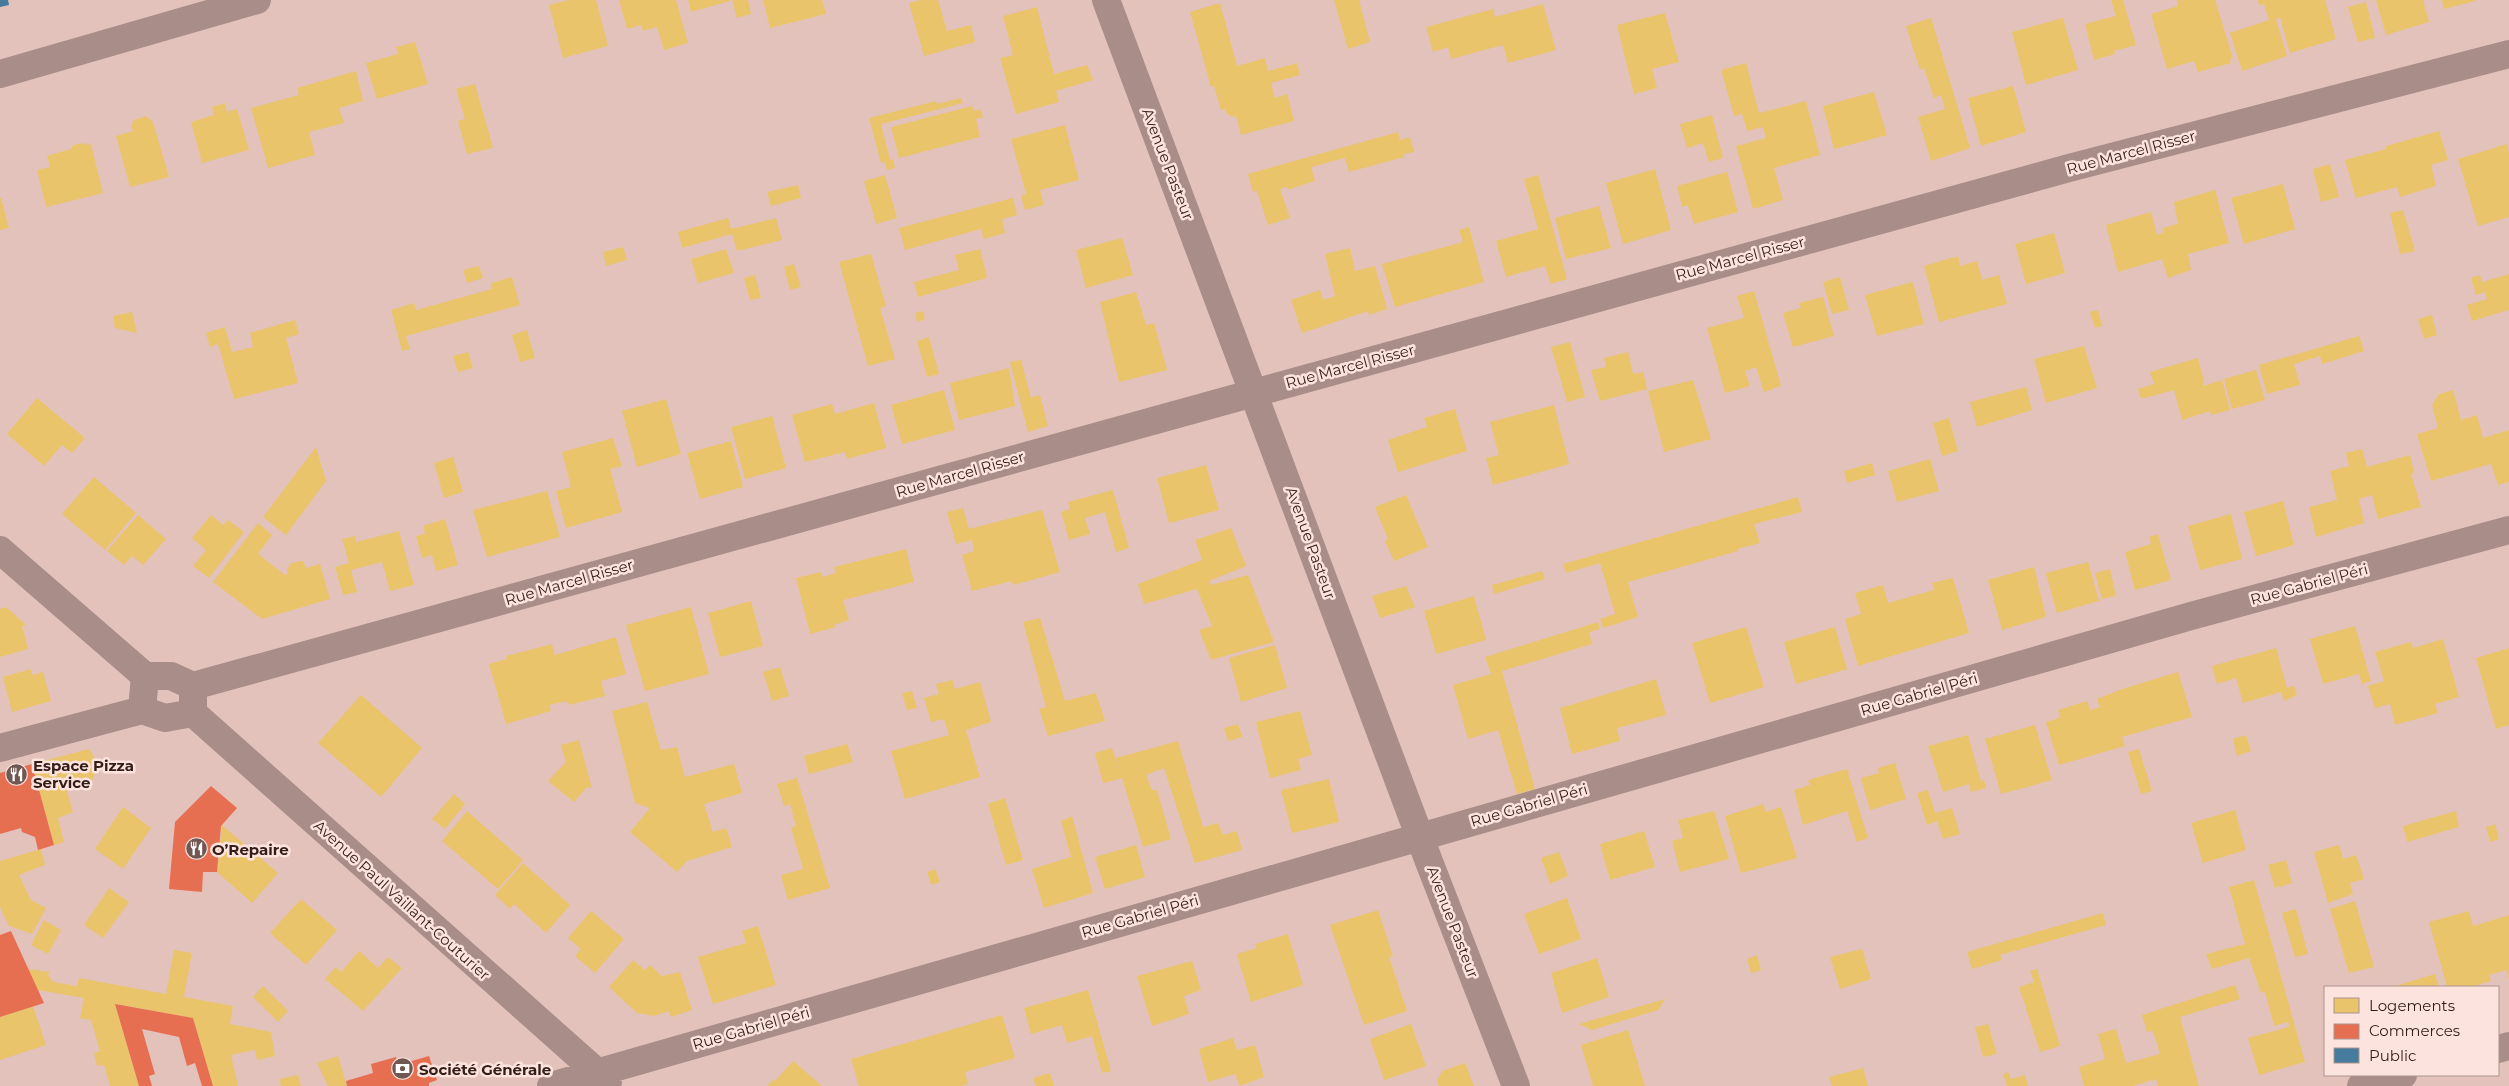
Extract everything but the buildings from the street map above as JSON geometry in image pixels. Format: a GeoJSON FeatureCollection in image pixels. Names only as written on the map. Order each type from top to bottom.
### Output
{"type":"FeatureCollection","features":[{"type":"Feature","properties":{"kind":"street"},"geometry":{"type":"LineString","coordinates":[[0,74],[257,0]]}},
{"type":"Feature","properties":{"kind":"street","name":"Avenue Pasteur"},"geometry":{"type":"LineString","coordinates":[[1106,0],[1420,836],[1516,1086]]}},
{"type":"Feature","properties":{"kind":"street","name":"Rue Marcel Risser"},"geometry":{"type":"LineString","coordinates":[[142,710],[165,718],[193,699],[1254,392],[2069,168],[2509,54]]}},
{"type":"Feature","properties":{"kind":"street","name":"Rue Gabriel Péri"},"geometry":{"type":"LineString","coordinates":[[551,1086],[604,1079],[1420,836],[2191,616],[2509,530]]}},
{"type":"Feature","properties":{"kind":"street"},"geometry":{"type":"LineString","coordinates":[[0,550],[145,676],[142,710],[0,748]]}},
{"type":"Feature","properties":{"kind":"street","name":"Avenue Paul Vaillant-Couturier"},"geometry":{"type":"LineString","coordinates":[[145,676],[171,676],[193,699],[604,1079]]}},
{"type":"Feature","properties":{"kind":"street"},"geometry":{"type":"LineString","coordinates":[[2361,1086],[2399,1076]]}},
{"type":"Feature","properties":{"kind":"place","name":"Espace Pizza Service"},"geometry":{"type":"Point","coordinates":[17,774]}},
{"type":"Feature","properties":{"kind":"place","name":"O’Repaire"},"geometry":{"type":"Point","coordinates":[196,849]}},
{"type":"Feature","properties":{"kind":"place","name":"Société Générale"},"geometry":{"type":"Point","coordinates":[403,1069]}}]}
